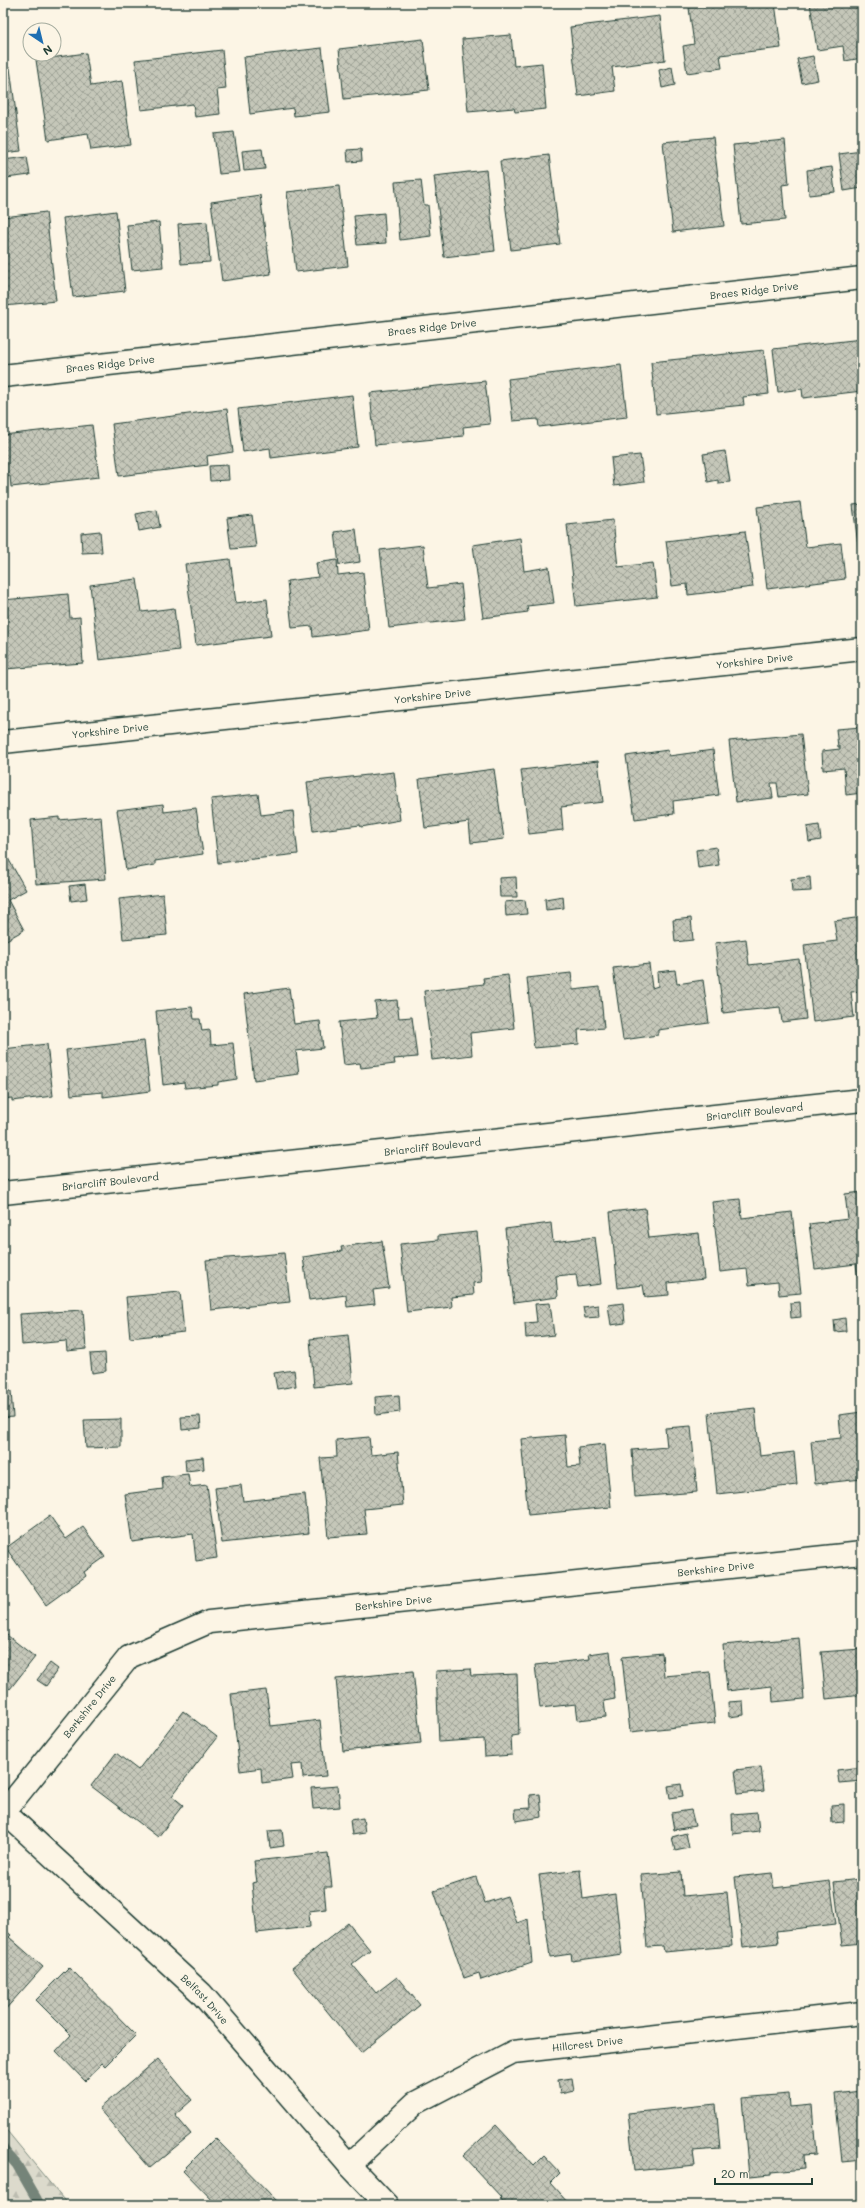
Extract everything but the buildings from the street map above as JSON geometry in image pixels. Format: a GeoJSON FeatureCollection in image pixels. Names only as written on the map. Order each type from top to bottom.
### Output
{"type":"FeatureCollection","features":[{"type":"Feature","properties":{"kind":"street","name":"Braes Ridge Drive"},"geometry":{"type":"LineString","coordinates":[[3,376],[862,278]]}},
{"type":"Feature","properties":{"kind":"street","name":"Yorkshire Drive"},"geometry":{"type":"LineString","coordinates":[[3,742],[862,649]]}},
{"type":"Feature","properties":{"kind":"street","name":"Briarcliff Boulevard"},"geometry":{"type":"LineString","coordinates":[[3,1193],[862,1100]]}},
{"type":"Feature","properties":{"kind":"street","name":"Berkshire Drive"},"geometry":{"type":"LineString","coordinates":[[3,1812],[129,1657],[209,1622],[862,1553]]}},
{"type":"Feature","properties":{"kind":"street","name":"Belfast Drive"},"geometry":{"type":"LineString","coordinates":[[3,1812],[201,1993],[349,2165],[387,2205]]}},
{"type":"Feature","properties":{"kind":"street","name":"Hillcrest Drive"},"geometry":{"type":"LineString","coordinates":[[349,2165],[416,2103],[513,2052],[862,2013]]}},
{"type":"Feature","properties":{"kind":"green space"},"geometry":{"type":"Polygon","coordinates":[[[3,2126],[68,2205],[3,2205],[3,2126]]]}},
{"type":"Feature","properties":{"kind":"waterway"},"geometry":{"type":"LineString","coordinates":[[3,2149],[17,2165],[40,2205]]}}]}
